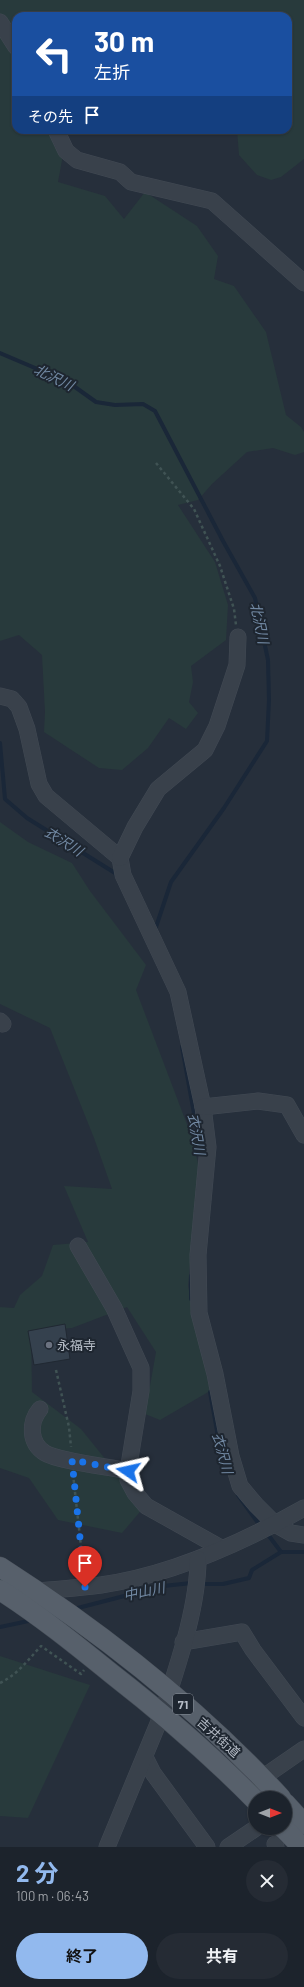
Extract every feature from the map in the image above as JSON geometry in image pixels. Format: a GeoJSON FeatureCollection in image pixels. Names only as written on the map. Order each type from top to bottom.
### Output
{"type":"FeatureCollection","features":[{"type":"Feature","properties":{"kind":"main road","name":"71"},"geometry":{"type":"LineString","coordinates":[[0,1567],[37,1591]]}},
{"type":"Feature","properties":{"kind":"main road","name":"吉井街道"},"geometry":{"type":"LineString","coordinates":[[0,1590],[52,1626],[162,1714],[227,1771],[248,1793]]}},
{"type":"Feature","properties":{"kind":"main road","name":"吉井街道"},"geometry":{"type":"LineString","coordinates":[[37,1591],[78,1620],[169,1692],[274,1791]]}},
{"type":"Feature","properties":{"kind":"main road"},"geometry":{"type":"LineString","coordinates":[[292,1811],[304,1824]]}},
{"type":"Feature","properties":{"kind":"main road"},"geometry":{"type":"LineString","coordinates":[[278,1840],[302,1847]]}},
{"type":"Feature","properties":{"kind":"street"},"geometry":{"type":"LineString","coordinates":[[0,22],[12,41]]}},
{"type":"Feature","properties":{"kind":"street"},"geometry":{"type":"LineString","coordinates":[[58,134],[66,151],[77,160],[120,172],[131,182],[212,201],[304,283]]}},
{"type":"Feature","properties":{"kind":"street"},"geometry":{"type":"LineString","coordinates":[[238,637],[237,665],[217,726],[205,750],[158,789],[120,858],[123,875],[178,992],[203,1107],[208,1147],[198,1255],[199,1313],[215,1374],[231,1456],[240,1486],[256,1505],[275,1524],[291,1533],[304,1535]]}},
{"type":"Feature","properties":{"kind":"street"},"geometry":{"type":"LineString","coordinates":[[0,696],[12,699],[19,707],[27,729],[39,784],[46,796],[120,858]]}},
{"type":"Feature","properties":{"kind":"street"},"geometry":{"type":"LineString","coordinates":[[203,1107],[258,1101],[287,1105],[304,1135]]}},
{"type":"Feature","properties":{"kind":"street"},"geometry":{"type":"LineString","coordinates":[[78,1246],[114,1308],[141,1368],[141,1391],[128,1471],[128,1480],[135,1493],[146,1506],[221,1548]]}},
{"type":"Feature","properties":{"kind":"street"},"geometry":{"type":"LineString","coordinates":[[40,1410],[35,1415],[32,1423],[32,1435],[37,1444],[45,1453],[128,1471]]}},
{"type":"Feature","properties":{"kind":"street"},"geometry":{"type":"LineString","coordinates":[[37,1591],[102,1585],[144,1576],[198,1559],[275,1524],[304,1508]]}},
{"type":"Feature","properties":{"kind":"street"},"geometry":{"type":"LineString","coordinates":[[107,1847],[145,1757],[169,1692],[196,1590],[198,1559]]}},
{"type":"Feature","properties":{"kind":"street"},"geometry":{"type":"LineString","coordinates":[[183,1642],[242,1632],[253,1650],[304,1718]]}},
{"type":"Feature","properties":{"kind":"street"},"geometry":{"type":"LineString","coordinates":[[262,1778],[304,1749]]}},
{"type":"Feature","properties":{"kind":"street"},"geometry":{"type":"LineString","coordinates":[[145,1757],[153,1773],[207,1847]]}},
{"type":"Feature","properties":{"kind":"street"},"geometry":{"type":"LineString","coordinates":[[228,1847],[248,1833]]}},
{"type":"Feature","properties":{"kind":"path"},"geometry":{"type":"LineString","coordinates":[[156,463],[194,509],[220,566],[234,609],[238,637]]}},
{"type":"Feature","properties":{"kind":"path"},"geometry":{"type":"LineString","coordinates":[[56,1370],[70,1439]]}},
{"type":"Feature","properties":{"kind":"path"},"geometry":{"type":"LineString","coordinates":[[72,1460],[75,1507],[85,1587]]}},
{"type":"Feature","properties":{"kind":"path"},"geometry":{"type":"LineString","coordinates":[[0,1683],[9,1679],[21,1669],[40,1646],[81,1674]]}},
{"type":"Feature","properties":{"kind":"shaded area"},"geometry":{"type":"Polygon","coordinates":[[[0,0],[304,0],[304,159],[281,177],[271,180],[257,175],[239,155],[237,134],[292,134],[292,12],[12,12],[12,134],[55,134],[63,155],[58,182],[105,196],[124,219],[145,192],[197,226],[218,256],[214,279],[234,286],[266,332],[286,415],[301,427],[304,432],[304,452],[295,455],[273,448],[247,452],[212,484],[198,500],[178,505],[215,562],[228,605],[226,640],[191,666],[193,682],[189,702],[198,713],[186,729],[169,718],[148,748],[122,770],[99,768],[44,732],[45,712],[42,655],[19,635],[0,641],[0,0]]]}},
{"type":"Feature","properties":{"kind":"shaded area"},"geometry":{"type":"Polygon","coordinates":[[[0,822],[28,842],[72,863],[90,891],[146,965],[136,990],[191,1135],[199,1167],[188,1286],[210,1391],[160,1420],[145,1414],[156,1352],[127,1307],[72,1328],[31,1331],[32,1392],[81,1429],[144,1507],[122,1533],[58,1520],[29,1478],[0,1468],[0,1307],[14,1308],[20,1295],[42,1276],[53,1245],[88,1242],[64,1186],[112,1189],[94,1138],[50,1028],[0,1004],[0,822]]]}},
{"type":"Feature","properties":{"kind":"shaded area"},"geometry":{"type":"Polygon","coordinates":[[[0,1656],[90,1685],[28,1818],[0,1816],[0,1656]]]}},
{"type":"Feature","properties":{"kind":"building","name":"永福寺"},"geometry":{"type":"Polygon","coordinates":[[[65,1324],[70,1359],[34,1365],[28,1331],[65,1324]]]}},
{"type":"Feature","properties":{"kind":"waterway","name":"北沢川"},"geometry":{"type":"LineString","coordinates":[[0,353],[68,382],[96,402],[115,405],[143,404],[155,411],[223,541],[255,598],[268,660],[269,700],[267,741],[224,808],[171,882],[155,930]]}},
{"type":"Feature","properties":{"kind":"waterway","name":"衣沢川"},"geometry":{"type":"LineString","coordinates":[[0,743],[5,799],[27,818],[115,873],[117,877]]}},
{"type":"Feature","properties":{"kind":"waterway","name":"衣沢川"},"geometry":{"type":"LineString","coordinates":[[182,1047],[201,1152]]}},
{"type":"Feature","properties":{"kind":"waterway","name":"衣沢川"},"geometry":{"type":"LineString","coordinates":[[191,1276],[191,1299]]}},
{"type":"Feature","properties":{"kind":"waterway","name":"衣沢川"},"geometry":{"type":"LineString","coordinates":[[210,1392],[221,1453],[227,1469]]}},
{"type":"Feature","properties":{"kind":"waterway","name":"衣沢川"},"geometry":{"type":"LineString","coordinates":[[238,1495],[261,1527]]}},
{"type":"Feature","properties":{"kind":"waterway","name":"衣沢川"},"geometry":{"type":"LineString","coordinates":[[266,1532],[281,1552]]}},
{"type":"Feature","properties":{"kind":"waterway","name":"衣沢川"},"geometry":{"type":"LineString","coordinates":[[281,1552],[304,1552]]}},
{"type":"Feature","properties":{"kind":"waterway","name":"中山川"},"geometry":{"type":"LineString","coordinates":[[201,1584],[223,1584],[249,1578],[252,1570],[281,1552]]}},
{"type":"Feature","properties":{"kind":"waterway","name":"中山川"},"geometry":{"type":"LineString","coordinates":[[74,1609],[163,1586],[192,1583]]}},
{"type":"Feature","properties":{"kind":"waterway","name":"中山川"},"geometry":{"type":"LineString","coordinates":[[0,1627],[33,1620]]}},
{"type":"Feature","properties":{"kind":"place","name":"永福寺"},"geometry":{"type":"Point","coordinates":[49,1345]}},
{"type":"Feature","properties":{"kind":"route"},"geometry":{"type":"LineString","coordinates":[[85,1587],[81,1544],[75,1507],[72,1460],[128,1471]]}}]}
